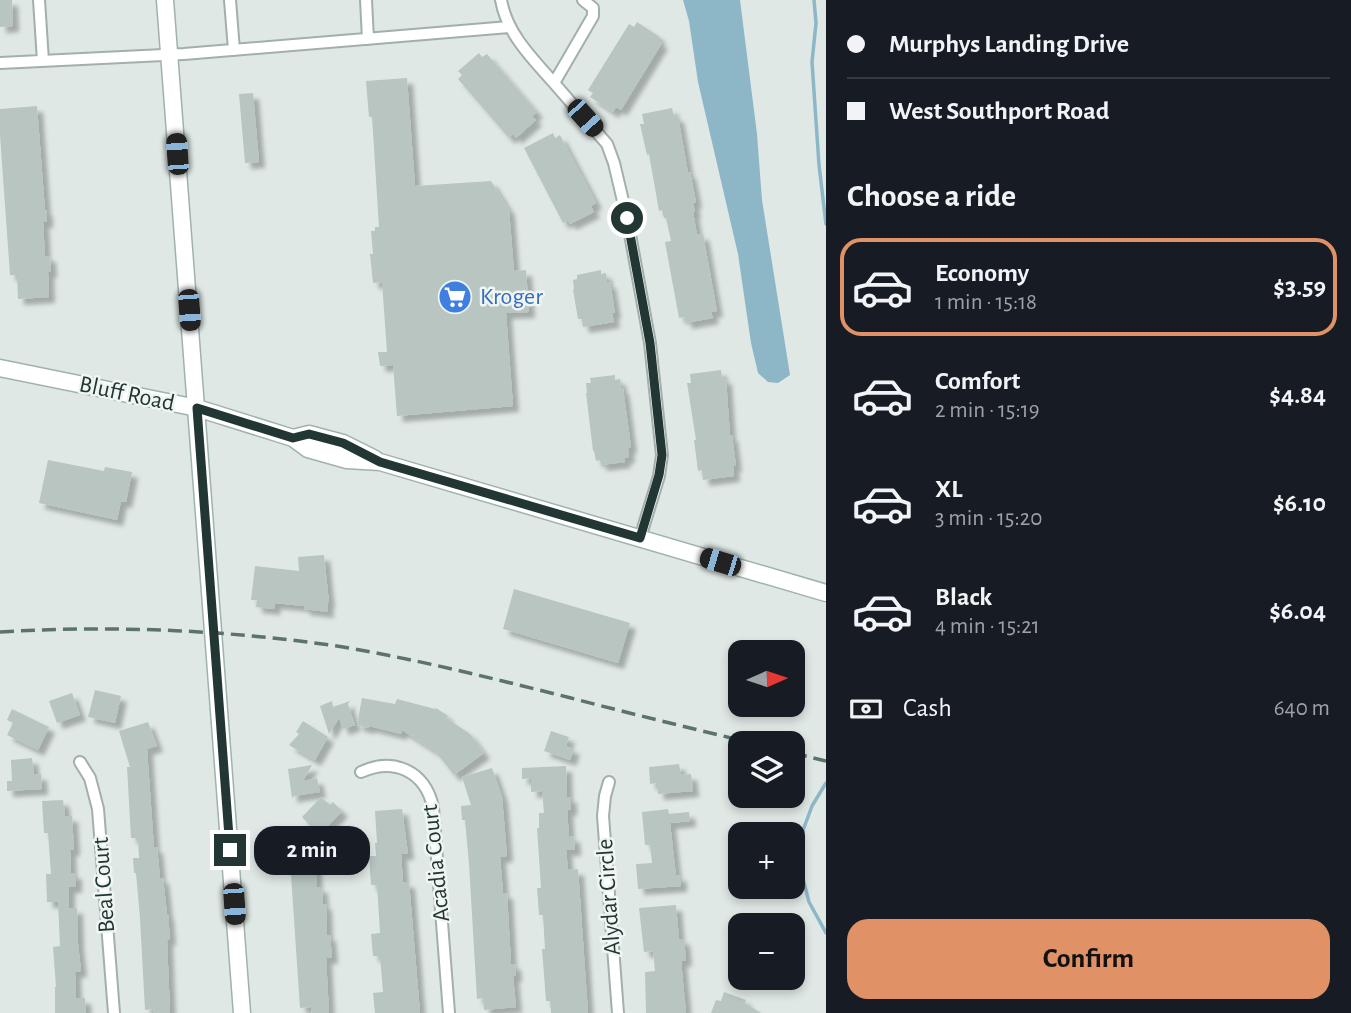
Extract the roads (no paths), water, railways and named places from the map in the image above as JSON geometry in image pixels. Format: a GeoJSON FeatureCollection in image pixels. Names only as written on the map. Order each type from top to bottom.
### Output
{"type":"FeatureCollection","features":[{"type":"Feature","properties":{"kind":"main road"},"geometry":{"type":"LineString","coordinates":[[165,0],[242,1013]]}},
{"type":"Feature","properties":{"kind":"main road","name":"Bluff Road"},"geometry":{"type":"LineString","coordinates":[[0,368],[197,408],[293,438],[309,434],[343,443],[380,462],[822,592]]}},
{"type":"Feature","properties":{"kind":"street"},"geometry":{"type":"LineString","coordinates":[[39,0],[43,61]]}},
{"type":"Feature","properties":{"kind":"street"},"geometry":{"type":"LineString","coordinates":[[230,0],[234,50]]}},
{"type":"Feature","properties":{"kind":"street"},"geometry":{"type":"LineString","coordinates":[[366,0],[368,39]]}},
{"type":"Feature","properties":{"kind":"street"},"geometry":{"type":"LineString","coordinates":[[501,0],[509,27],[522,46],[607,144],[614,163],[650,343],[662,455],[659,475],[640,538]]}},
{"type":"Feature","properties":{"kind":"street"},"geometry":{"type":"LineString","coordinates":[[554,83],[593,16],[593,8],[583,0]]}},
{"type":"Feature","properties":{"kind":"street"},"geometry":{"type":"LineString","coordinates":[[0,63],[169,55],[509,27]]}},
{"type":"Feature","properties":{"kind":"street","name":"Beal Court"},"geometry":{"type":"LineString","coordinates":[[80,762],[95,790],[98,809],[114,1013]]}},
{"type":"Feature","properties":{"kind":"street","name":"Acadia Court"},"geometry":{"type":"LineString","coordinates":[[362,772],[383,766],[405,769],[420,780],[432,801],[449,1013]]}},
{"type":"Feature","properties":{"kind":"street","name":"Alydar Circle"},"geometry":{"type":"LineString","coordinates":[[609,782],[603,816],[618,1013]]}},
{"type":"Feature","properties":{"kind":"water"},"geometry":{"type":"Polygon","coordinates":[[[683,0],[740,0],[757,134],[762,200],[790,375],[778,383],[768,382],[758,373],[738,254],[698,82],[689,21],[683,0]]]}},
{"type":"Feature","properties":{"kind":"waterway"},"geometry":{"type":"LineString","coordinates":[[814,0],[816,23],[812,62],[826,224]]}},
{"type":"Feature","properties":{"kind":"waterway"},"geometry":{"type":"LineString","coordinates":[[826,783],[812,806],[802,833],[803,879],[809,902],[826,933]]}},
{"type":"Feature","properties":{"kind":"railway"},"geometry":{"type":"LineString","coordinates":[[0,632],[172,630],[258,636],[343,647],[457,670],[728,737]]}},
{"type":"Feature","properties":{"kind":"railway"},"geometry":{"type":"LineString","coordinates":[[805,756],[826,761]]}},
{"type":"Feature","properties":{"kind":"place","name":"Kroger"},"geometry":{"type":"Point","coordinates":[455,297]}}]}
